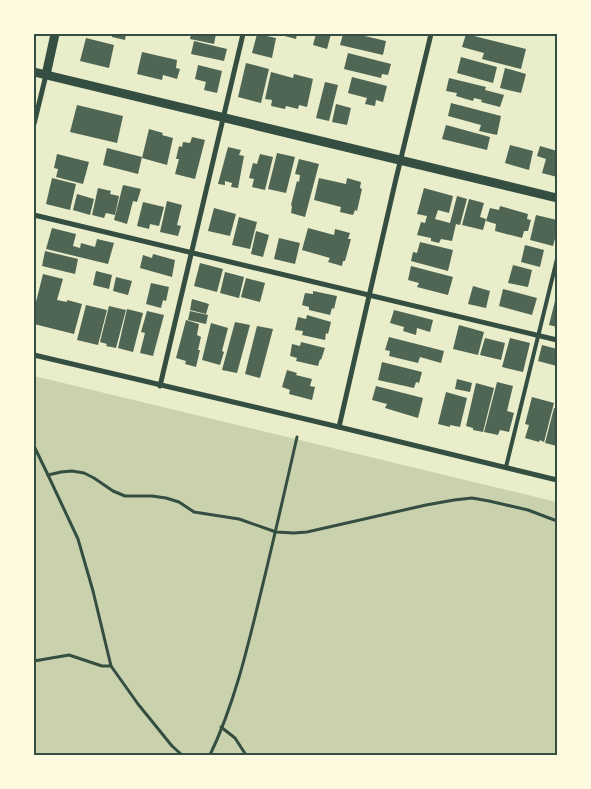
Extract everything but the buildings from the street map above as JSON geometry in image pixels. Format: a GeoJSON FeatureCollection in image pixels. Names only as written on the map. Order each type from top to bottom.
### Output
{"type":"FeatureCollection","features":[{"type":"Feature","properties":{"kind":"street"},"geometry":{"type":"LineString","coordinates":[[34,124],[55,34]]}},
{"type":"Feature","properties":{"kind":"street"},"geometry":{"type":"LineString","coordinates":[[160,386],[243,34]]}},
{"type":"Feature","properties":{"kind":"street"},"geometry":{"type":"LineString","coordinates":[[339,427],[431,34]]}},
{"type":"Feature","properties":{"kind":"street"},"geometry":{"type":"LineString","coordinates":[[34,72],[557,198]]}},
{"type":"Feature","properties":{"kind":"street"},"geometry":{"type":"LineString","coordinates":[[34,215],[557,340]]}},
{"type":"Feature","properties":{"kind":"street"},"geometry":{"type":"LineString","coordinates":[[34,355],[557,480]]}},
{"type":"Feature","properties":{"kind":"lane"},"geometry":{"type":"LineString","coordinates":[[506,467],[557,259]]}},
{"type":"Feature","properties":{"kind":"path"},"geometry":{"type":"LineString","coordinates":[[210,755],[235,693],[242,670],[297,437]]}},
{"type":"Feature","properties":{"kind":"path"},"geometry":{"type":"LineString","coordinates":[[34,446],[78,539],[97,604],[111,666],[138,704],[172,746],[182,755]]}},
{"type":"Feature","properties":{"kind":"path"},"geometry":{"type":"LineString","coordinates":[[48,475],[72,471],[94,478],[124,496],[166,498],[180,502],[194,512],[239,519],[276,532],[307,532],[454,500],[472,498],[528,510],[557,520]]}},
{"type":"Feature","properties":{"kind":"path"},"geometry":{"type":"LineString","coordinates":[[34,661],[69,655],[102,666],[111,666]]}},
{"type":"Feature","properties":{"kind":"path"},"geometry":{"type":"LineString","coordinates":[[221,727],[235,738],[246,755]]}},
{"type":"Feature","properties":{"kind":"path"},"geometry":{"type":"LineString","coordinates":[[36,755],[74,755]]}},
{"type":"Feature","properties":{"kind":"green space"},"geometry":{"type":"Polygon","coordinates":[[[34,376],[557,502],[557,755],[34,755],[34,376]]]}}]}
